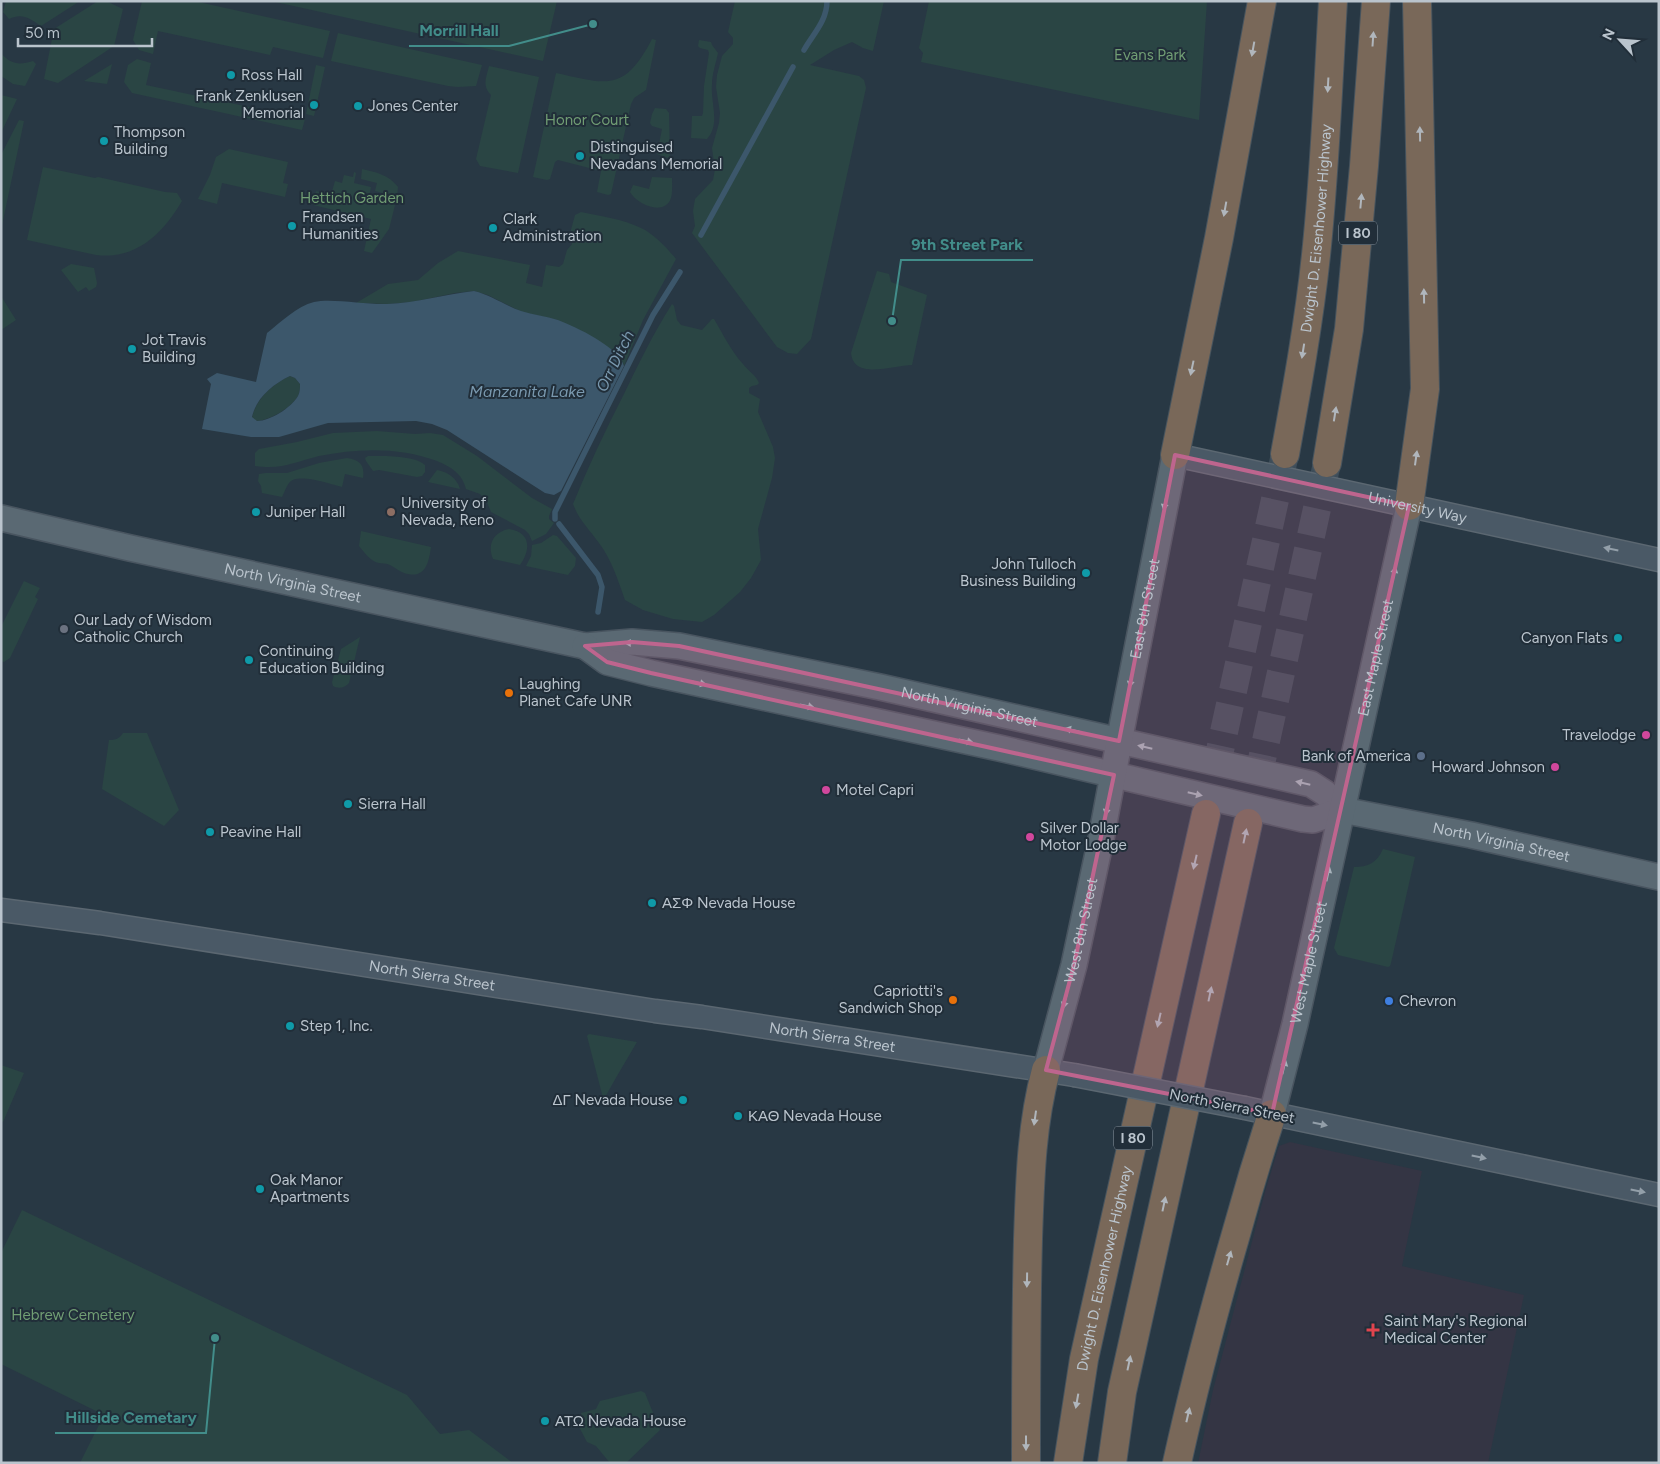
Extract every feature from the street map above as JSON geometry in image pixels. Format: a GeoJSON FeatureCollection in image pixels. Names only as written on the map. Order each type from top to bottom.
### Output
{"type":"FeatureCollection","features":[{"type":"Feature","properties":{"kind":"highway"},"geometry":{"type":"LineString","coordinates":[[1175,456],[1219,238],[1262,1]]}},
{"type":"Feature","properties":{"kind":"highway","name":"Dwight D. Eisenhower Highway"},"geometry":{"type":"LineString","coordinates":[[1285,454],[1298,383],[1316,256],[1333,1]]}},
{"type":"Feature","properties":{"kind":"highway","name":"I 80"},"geometry":{"type":"LineString","coordinates":[[1327,462],[1349,330],[1364,166],[1376,1]]}},
{"type":"Feature","properties":{"kind":"highway"},"geometry":{"type":"LineString","coordinates":[[1409,506],[1425,388],[1417,1]]}},
{"type":"Feature","properties":{"kind":"highway","name":"Dwight D. Eisenhower Highway"},"geometry":{"type":"LineString","coordinates":[[1068,1463],[1084,1359],[1206,814]]}},
{"type":"Feature","properties":{"kind":"highway"},"geometry":{"type":"LineString","coordinates":[[1112,1463],[1122,1392],[1248,823]]}},
{"type":"Feature","properties":{"kind":"highway"},"geometry":{"type":"LineString","coordinates":[[1026,1463],[1027,1268],[1030,1166],[1038,1098],[1046,1070]]}},
{"type":"Feature","properties":{"kind":"highway"},"geometry":{"type":"LineString","coordinates":[[1177,1463],[1216,1300],[1260,1148],[1272,1114]]}},
{"type":"Feature","properties":{"kind":"main road","name":"University Way"},"geometry":{"type":"LineString","coordinates":[[1175,456],[1659,560]]}},
{"type":"Feature","properties":{"kind":"main road","name":"East 8th Street"},"geometry":{"type":"LineString","coordinates":[[1116,759],[1175,456]]}},
{"type":"Feature","properties":{"kind":"main road","name":"East Maple Street"},"geometry":{"type":"LineString","coordinates":[[1342,810],[1409,506]]}},
{"type":"Feature","properties":{"kind":"main road","name":"North Virginia Street"},"geometry":{"type":"LineString","coordinates":[[1,518],[585,646],[632,642],[679,646],[880,687],[1116,759],[1303,819],[1313,820],[1342,810],[1471,835],[1659,877]]}},
{"type":"Feature","properties":{"kind":"main road","name":"North Virginia Street"},"geometry":{"type":"LineString","coordinates":[[585,646],[607,662],[651,673],[999,748],[1116,759],[1311,784],[1325,793],[1342,810]]}},
{"type":"Feature","properties":{"kind":"main road","name":"West 8th Street"},"geometry":{"type":"LineString","coordinates":[[1046,1070],[1074,965],[1116,759]]}},
{"type":"Feature","properties":{"kind":"main road","name":"West Maple Street"},"geometry":{"type":"LineString","coordinates":[[1272,1114],[1342,810]]}},
{"type":"Feature","properties":{"kind":"main road","name":"North Sierra Street"},"geometry":{"type":"LineString","coordinates":[[1,910],[100,923],[660,1012],[1046,1070],[1245,1108],[1659,1195]]}},
{"type":"Feature","properties":{"kind":"highlighted area"},"geometry":{"type":"Polygon","coordinates":[[[1175,455],[1409,506],[1272,1114],[1046,1070],[1074,965],[1114,775],[607,662],[585,646],[632,642],[679,646],[1119,741],[1175,455]]]}},
{"type":"Feature","properties":{"kind":"shaded area","name":"Saint Mary's Regional Medical Center"},"geometry":{"type":"Polygon","coordinates":[[[1290,1142],[1422,1171],[1402,1266],[1524,1295],[1488,1463],[1198,1463],[1213,1390],[1265,1192],[1279,1146],[1290,1142]]]}},
{"type":"Feature","properties":{"kind":"green space"},"geometry":{"type":"Polygon","coordinates":[[[6,1],[80,1],[41,26],[22,16],[9,19],[3,12],[6,1]]]}},
{"type":"Feature","properties":{"kind":"green space"},"geometry":{"type":"Polygon","coordinates":[[[98,1],[106,1],[123,9],[114,46],[58,83],[44,79],[54,29],[98,1]]]}},
{"type":"Feature","properties":{"kind":"green space"},"geometry":{"type":"Polygon","coordinates":[[[142,1],[194,1],[330,31],[323,58],[273,47],[270,55],[158,31],[153,54],[139,50],[133,40],[142,1]]]}},
{"type":"Feature","properties":{"kind":"green space"},"geometry":{"type":"Polygon","coordinates":[[[271,1],[557,1],[543,61],[271,1]]]}},
{"type":"Feature","properties":{"kind":"green space"},"geometry":{"type":"Polygon","coordinates":[[[735,1],[884,1],[873,51],[852,42],[834,50],[810,65],[859,76],[864,80],[866,88],[811,339],[797,354],[788,353],[777,347],[692,233],[695,226],[693,211],[695,199],[713,180],[715,169],[712,148],[720,113],[716,87],[717,75],[722,56],[733,44],[733,38],[728,32],[735,1]]]}},
{"type":"Feature","properties":{"kind":"green space","name":"Evans Park"},"geometry":{"type":"Polygon","coordinates":[[[929,1],[1207,1],[1199,120],[921,62],[923,53],[919,48],[929,1]]]}},
{"type":"Feature","properties":{"kind":"green space"},"geometry":{"type":"Polygon","coordinates":[[[338,33],[482,65],[476,86],[448,86],[331,61],[338,33]]]}},
{"type":"Feature","properties":{"kind":"green space","name":"Honor Court"},"geometry":{"type":"Polygon","coordinates":[[[652,39],[656,40],[646,90],[634,98],[631,104],[611,194],[597,192],[601,171],[558,160],[555,162],[550,179],[533,177],[556,73],[589,80],[613,80],[623,76],[632,69],[652,39]]]}},
{"type":"Feature","properties":{"kind":"green space"},"geometry":{"type":"Polygon","coordinates":[[[699,40],[711,42],[718,53],[712,80],[714,120],[711,133],[707,139],[691,138],[692,116],[702,116],[703,113],[704,86],[709,53],[708,50],[698,46],[699,40]]]}},
{"type":"Feature","properties":{"kind":"green space"},"geometry":{"type":"Polygon","coordinates":[[[1,53],[12,62],[24,63],[33,61],[36,64],[25,86],[13,84],[1,76],[1,53]]]}},
{"type":"Feature","properties":{"kind":"green space"},"geometry":{"type":"Polygon","coordinates":[[[137,59],[151,63],[146,85],[305,119],[302,130],[132,93],[124,82],[128,65],[137,59]]]}},
{"type":"Feature","properties":{"kind":"green space"},"geometry":{"type":"Polygon","coordinates":[[[112,64],[107,84],[84,81],[112,64]]]}},
{"type":"Feature","properties":{"kind":"green space"},"geometry":{"type":"Polygon","coordinates":[[[316,65],[325,67],[314,116],[306,114],[316,65]]]}},
{"type":"Feature","properties":{"kind":"green space"},"geometry":{"type":"Polygon","coordinates":[[[489,66],[539,77],[518,173],[480,166],[476,159],[491,95],[486,88],[489,66]]]}},
{"type":"Feature","properties":{"kind":"green space"},"geometry":{"type":"Polygon","coordinates":[[[1,95],[17,99],[1,133],[1,95]]]}},
{"type":"Feature","properties":{"kind":"green space"},"geometry":{"type":"Polygon","coordinates":[[[655,108],[666,109],[669,113],[670,156],[668,158],[657,154],[662,129],[652,126],[650,123],[655,108]]]}},
{"type":"Feature","properties":{"kind":"green space"},"geometry":{"type":"Polygon","coordinates":[[[19,120],[24,121],[1,230],[1,155],[19,120]]]}},
{"type":"Feature","properties":{"kind":"green space"},"geometry":{"type":"Polygon","coordinates":[[[229,149],[288,162],[283,183],[288,184],[285,197],[222,183],[217,204],[198,199],[210,175],[216,157],[229,149]]]}},
{"type":"Feature","properties":{"kind":"green space"},"geometry":{"type":"Polygon","coordinates":[[[43,167],[177,193],[182,201],[166,224],[147,242],[136,249],[124,253],[96,255],[27,240],[43,167]]]}},
{"type":"Feature","properties":{"kind":"green space","name":"Hettich Garden"},"geometry":{"type":"Polygon","coordinates":[[[362,169],[377,173],[391,180],[398,187],[397,197],[375,191],[377,183],[361,179],[362,169]]]}},
{"type":"Feature","properties":{"kind":"green space","name":"Hettich Garden"},"geometry":{"type":"Polygon","coordinates":[[[354,172],[356,173],[354,183],[371,187],[369,198],[395,205],[389,229],[372,253],[364,251],[371,219],[313,205],[316,191],[331,195],[335,181],[342,183],[344,175],[353,177],[354,172]]]}},
{"type":"Feature","properties":{"kind":"green space"},"geometry":{"type":"Polygon","coordinates":[[[652,177],[672,178],[671,197],[665,206],[648,206],[637,200],[630,192],[633,185],[649,189],[652,177]]]}},
{"type":"Feature","properties":{"kind":"green space"},"geometry":{"type":"Polygon","coordinates":[[[581,212],[619,220],[646,230],[665,246],[676,259],[643,320],[624,366],[622,361],[558,320],[522,312],[488,295],[474,291],[412,302],[388,304],[356,303],[388,284],[418,280],[438,263],[458,251],[530,265],[526,283],[542,287],[546,265],[559,267],[563,264],[567,250],[572,244],[569,237],[575,215],[581,212]]]}},
{"type":"Feature","properties":{"kind":"green space"},"geometry":{"type":"Polygon","coordinates":[[[71,264],[94,268],[96,287],[89,291],[86,287],[78,292],[61,270],[71,264]]]}},
{"type":"Feature","properties":{"kind":"green space"},"geometry":{"type":"Polygon","coordinates":[[[877,271],[889,274],[891,282],[927,295],[912,365],[876,370],[859,367],[854,362],[851,353],[877,271]]]}},
{"type":"Feature","properties":{"kind":"green space"},"geometry":{"type":"Polygon","coordinates":[[[1,296],[16,320],[1,330],[1,296]]]}},
{"type":"Feature","properties":{"kind":"green space"},"geometry":{"type":"Polygon","coordinates":[[[672,304],[677,320],[681,325],[702,330],[714,319],[735,354],[758,380],[759,383],[757,385],[749,388],[749,393],[760,399],[758,412],[773,447],[775,458],[772,478],[758,529],[761,560],[751,578],[740,592],[714,615],[702,622],[673,619],[643,610],[625,600],[608,556],[581,520],[573,504],[610,422],[658,327],[672,304]]]}},
{"type":"Feature","properties":{"kind":"green space"},"geometry":{"type":"Polygon","coordinates":[[[290,376],[295,378],[300,384],[299,393],[295,400],[280,413],[257,421],[252,418],[257,404],[266,392],[290,376]]]}},
{"type":"Feature","properties":{"kind":"green space"},"geometry":{"type":"Polygon","coordinates":[[[377,431],[443,435],[477,456],[532,498],[552,509],[549,519],[554,523],[546,534],[532,541],[525,530],[491,512],[486,500],[480,494],[466,489],[462,479],[451,468],[423,456],[408,453],[379,450],[349,451],[319,456],[288,465],[273,467],[255,466],[255,453],[259,449],[333,433],[377,431]]]}},
{"type":"Feature","properties":{"kind":"green space"},"geometry":{"type":"Polygon","coordinates":[[[368,456],[414,459],[425,465],[425,472],[422,476],[417,477],[379,470],[373,471],[365,458],[368,456]]]}},
{"type":"Feature","properties":{"kind":"green space"},"geometry":{"type":"Polygon","coordinates":[[[347,458],[361,464],[363,478],[345,474],[342,487],[314,480],[293,480],[289,483],[282,497],[262,493],[258,481],[259,474],[287,473],[319,463],[347,458]]]}},
{"type":"Feature","properties":{"kind":"green space"},"geometry":{"type":"Polygon","coordinates":[[[437,470],[452,476],[460,489],[428,482],[437,470]]]}},
{"type":"Feature","properties":{"kind":"green space"},"geometry":{"type":"Polygon","coordinates":[[[509,529],[522,534],[527,542],[526,553],[520,565],[493,559],[491,554],[491,544],[495,536],[509,529]]]}},
{"type":"Feature","properties":{"kind":"green space"},"geometry":{"type":"Polygon","coordinates":[[[361,531],[431,547],[426,567],[423,571],[414,575],[401,572],[389,564],[373,561],[359,546],[361,531]]]}},
{"type":"Feature","properties":{"kind":"green space"},"geometry":{"type":"Polygon","coordinates":[[[553,535],[557,536],[576,558],[575,566],[568,575],[526,566],[531,556],[532,545],[541,543],[553,535]]]}},
{"type":"Feature","properties":{"kind":"green space"},"geometry":{"type":"Polygon","coordinates":[[[24,581],[40,588],[35,597],[38,599],[10,658],[4,662],[1,661],[1,627],[24,581]]]}},
{"type":"Feature","properties":{"kind":"green space"},"geometry":{"type":"Polygon","coordinates":[[[360,637],[349,683],[341,688],[333,686],[332,682],[341,649],[360,637]]]}},
{"type":"Feature","properties":{"kind":"green space"},"geometry":{"type":"Polygon","coordinates":[[[123,733],[147,733],[179,810],[164,826],[102,789],[109,740],[117,739],[123,733]]]}},
{"type":"Feature","properties":{"kind":"green space"},"geometry":{"type":"Polygon","coordinates":[[[1383,849],[1415,857],[1391,963],[1388,967],[1338,955],[1334,948],[1354,867],[1372,863],[1378,858],[1383,849]]]}},
{"type":"Feature","properties":{"kind":"green space"},"geometry":{"type":"Polygon","coordinates":[[[589,1034],[637,1042],[604,1099],[587,1036],[589,1034]]]}},
{"type":"Feature","properties":{"kind":"green space"},"geometry":{"type":"Polygon","coordinates":[[[1,1065],[24,1073],[3,1122],[1,1121],[1,1065]]]}},
{"type":"Feature","properties":{"kind":"green space","name":"Hebrew Cemetery"},"geometry":{"type":"Polygon","coordinates":[[[22,1210],[407,1395],[440,1434],[469,1430],[513,1463],[80,1463],[104,1415],[1,1364],[1,1253],[22,1210]]]}},
{"type":"Feature","properties":{"kind":"green space"},"geometry":{"type":"Polygon","coordinates":[[[641,1391],[645,1393],[660,1430],[626,1463],[610,1463],[596,1446],[587,1442],[579,1427],[582,1423],[581,1413],[596,1409],[600,1401],[641,1391]]]}},
{"type":"Feature","properties":{"kind":"water","name":"Manzanita Lake"},"geometry":{"type":"Polygon","coordinates":[[[474,291],[521,311],[558,320],[575,327],[606,345],[620,359],[624,366],[561,491],[554,495],[545,493],[447,430],[432,424],[416,421],[328,423],[279,437],[251,437],[202,429],[211,384],[207,379],[217,373],[256,382],[267,333],[301,307],[321,301],[398,303],[474,291]],[[290,376],[266,392],[257,404],[252,417],[257,421],[268,419],[280,413],[295,401],[300,392],[300,384],[295,378],[290,376]]]}},
{"type":"Feature","properties":{"kind":"waterway","name":"Orr Ditch"},"geometry":{"type":"LineString","coordinates":[[804,50],[825,15],[827,1]]}},
{"type":"Feature","properties":{"kind":"waterway","name":"Orr Ditch"},"geometry":{"type":"LineString","coordinates":[[701,235],[793,67]]}},
{"type":"Feature","properties":{"kind":"waterway","name":"Orr Ditch"},"geometry":{"type":"LineString","coordinates":[[555,519],[555,512],[653,315],[680,272]]}},
{"type":"Feature","properties":{"kind":"waterway","name":"Orr Ditch"},"geometry":{"type":"LineString","coordinates":[[559,524],[598,575],[602,587],[598,612]]}},
{"type":"Feature","properties":{"kind":"tunnel"},"geometry":{"type":"LineString","coordinates":[[1206,814],[1285,454]]}},
{"type":"Feature","properties":{"kind":"tunnel"},"geometry":{"type":"LineString","coordinates":[[1248,823],[1327,463]]}},
{"type":"Feature","properties":{"kind":"place","name":"Morrill Hall"},"geometry":{"type":"Point","coordinates":[593,24]}},
{"type":"Feature","properties":{"kind":"place","name":"Ross Hall"},"geometry":{"type":"Point","coordinates":[231,75]}},
{"type":"Feature","properties":{"kind":"place","name":"Frank Zenklusen Memorial"},"geometry":{"type":"Point","coordinates":[314,105]}},
{"type":"Feature","properties":{"kind":"place","name":"Jones Center"},"geometry":{"type":"Point","coordinates":[358,106]}},
{"type":"Feature","properties":{"kind":"place","name":"Thompson Building"},"geometry":{"type":"Point","coordinates":[104,141]}},
{"type":"Feature","properties":{"kind":"place","name":"Distinguised Nevadans Memorial"},"geometry":{"type":"Point","coordinates":[580,156]}},
{"type":"Feature","properties":{"kind":"place","name":"Frandsen Humanities"},"geometry":{"type":"Point","coordinates":[292,226]}},
{"type":"Feature","properties":{"kind":"place","name":"Clark Administration"},"geometry":{"type":"Point","coordinates":[493,228]}},
{"type":"Feature","properties":{"kind":"place","name":"9th Street Park"},"geometry":{"type":"Point","coordinates":[892,321]}},
{"type":"Feature","properties":{"kind":"place","name":"Jot Travis Building"},"geometry":{"type":"Point","coordinates":[132,349]}},
{"type":"Feature","properties":{"kind":"place","name":"Juniper Hall"},"geometry":{"type":"Point","coordinates":[256,512]}},
{"type":"Feature","properties":{"kind":"place","name":"University of Nevada, Reno"},"geometry":{"type":"Point","coordinates":[391,512]}},
{"type":"Feature","properties":{"kind":"place","name":"John Tulloch Business Building"},"geometry":{"type":"Point","coordinates":[1086,573]}},
{"type":"Feature","properties":{"kind":"place","name":"Our Lady of Wisdom Catholic Church"},"geometry":{"type":"Point","coordinates":[64,629]}},
{"type":"Feature","properties":{"kind":"place","name":"Canyon Flats"},"geometry":{"type":"Point","coordinates":[1618,638]}},
{"type":"Feature","properties":{"kind":"place","name":"Continuing Education Building"},"geometry":{"type":"Point","coordinates":[249,660]}},
{"type":"Feature","properties":{"kind":"place","name":"Laughing Planet Cafe UNR"},"geometry":{"type":"Point","coordinates":[509,693]}},
{"type":"Feature","properties":{"kind":"place","name":"Travelodge"},"geometry":{"type":"Point","coordinates":[1646,735]}},
{"type":"Feature","properties":{"kind":"place","name":"Bank of America"},"geometry":{"type":"Point","coordinates":[1421,756]}},
{"type":"Feature","properties":{"kind":"place","name":"Howard Johnson"},"geometry":{"type":"Point","coordinates":[1555,767]}},
{"type":"Feature","properties":{"kind":"place","name":"Motel Capri"},"geometry":{"type":"Point","coordinates":[826,790]}},
{"type":"Feature","properties":{"kind":"place","name":"Sierra Hall"},"geometry":{"type":"Point","coordinates":[348,804]}},
{"type":"Feature","properties":{"kind":"place","name":"Peavine Hall"},"geometry":{"type":"Point","coordinates":[210,832]}},
{"type":"Feature","properties":{"kind":"place","name":"Silver Dollar Motor Lodge"},"geometry":{"type":"Point","coordinates":[1030,837]}},
{"type":"Feature","properties":{"kind":"place","name":"ΑΣΦ Nevada House"},"geometry":{"type":"Point","coordinates":[652,903]}},
{"type":"Feature","properties":{"kind":"place","name":"Capriotti's Sandwich Shop"},"geometry":{"type":"Point","coordinates":[953,1000]}},
{"type":"Feature","properties":{"kind":"place","name":"Chevron"},"geometry":{"type":"Point","coordinates":[1389,1001]}},
{"type":"Feature","properties":{"kind":"place","name":"Step 1, Inc."},"geometry":{"type":"Point","coordinates":[290,1026]}},
{"type":"Feature","properties":{"kind":"place","name":"ΔΓ Nevada House"},"geometry":{"type":"Point","coordinates":[683,1100]}},
{"type":"Feature","properties":{"kind":"place","name":"ΚΑΘ Nevada House"},"geometry":{"type":"Point","coordinates":[738,1116]}},
{"type":"Feature","properties":{"kind":"place","name":"Oak Manor Apartments"},"geometry":{"type":"Point","coordinates":[260,1189]}},
{"type":"Feature","properties":{"kind":"place","name":"Saint Mary's Regional Medical Center"},"geometry":{"type":"Point","coordinates":[1373,1330]}},
{"type":"Feature","properties":{"kind":"place","name":"Hillside Cemetary"},"geometry":{"type":"Point","coordinates":[215,1338]}},
{"type":"Feature","properties":{"kind":"place","name":"ΑΤΩ Nevada House"},"geometry":{"type":"Point","coordinates":[545,1421]}}]}
